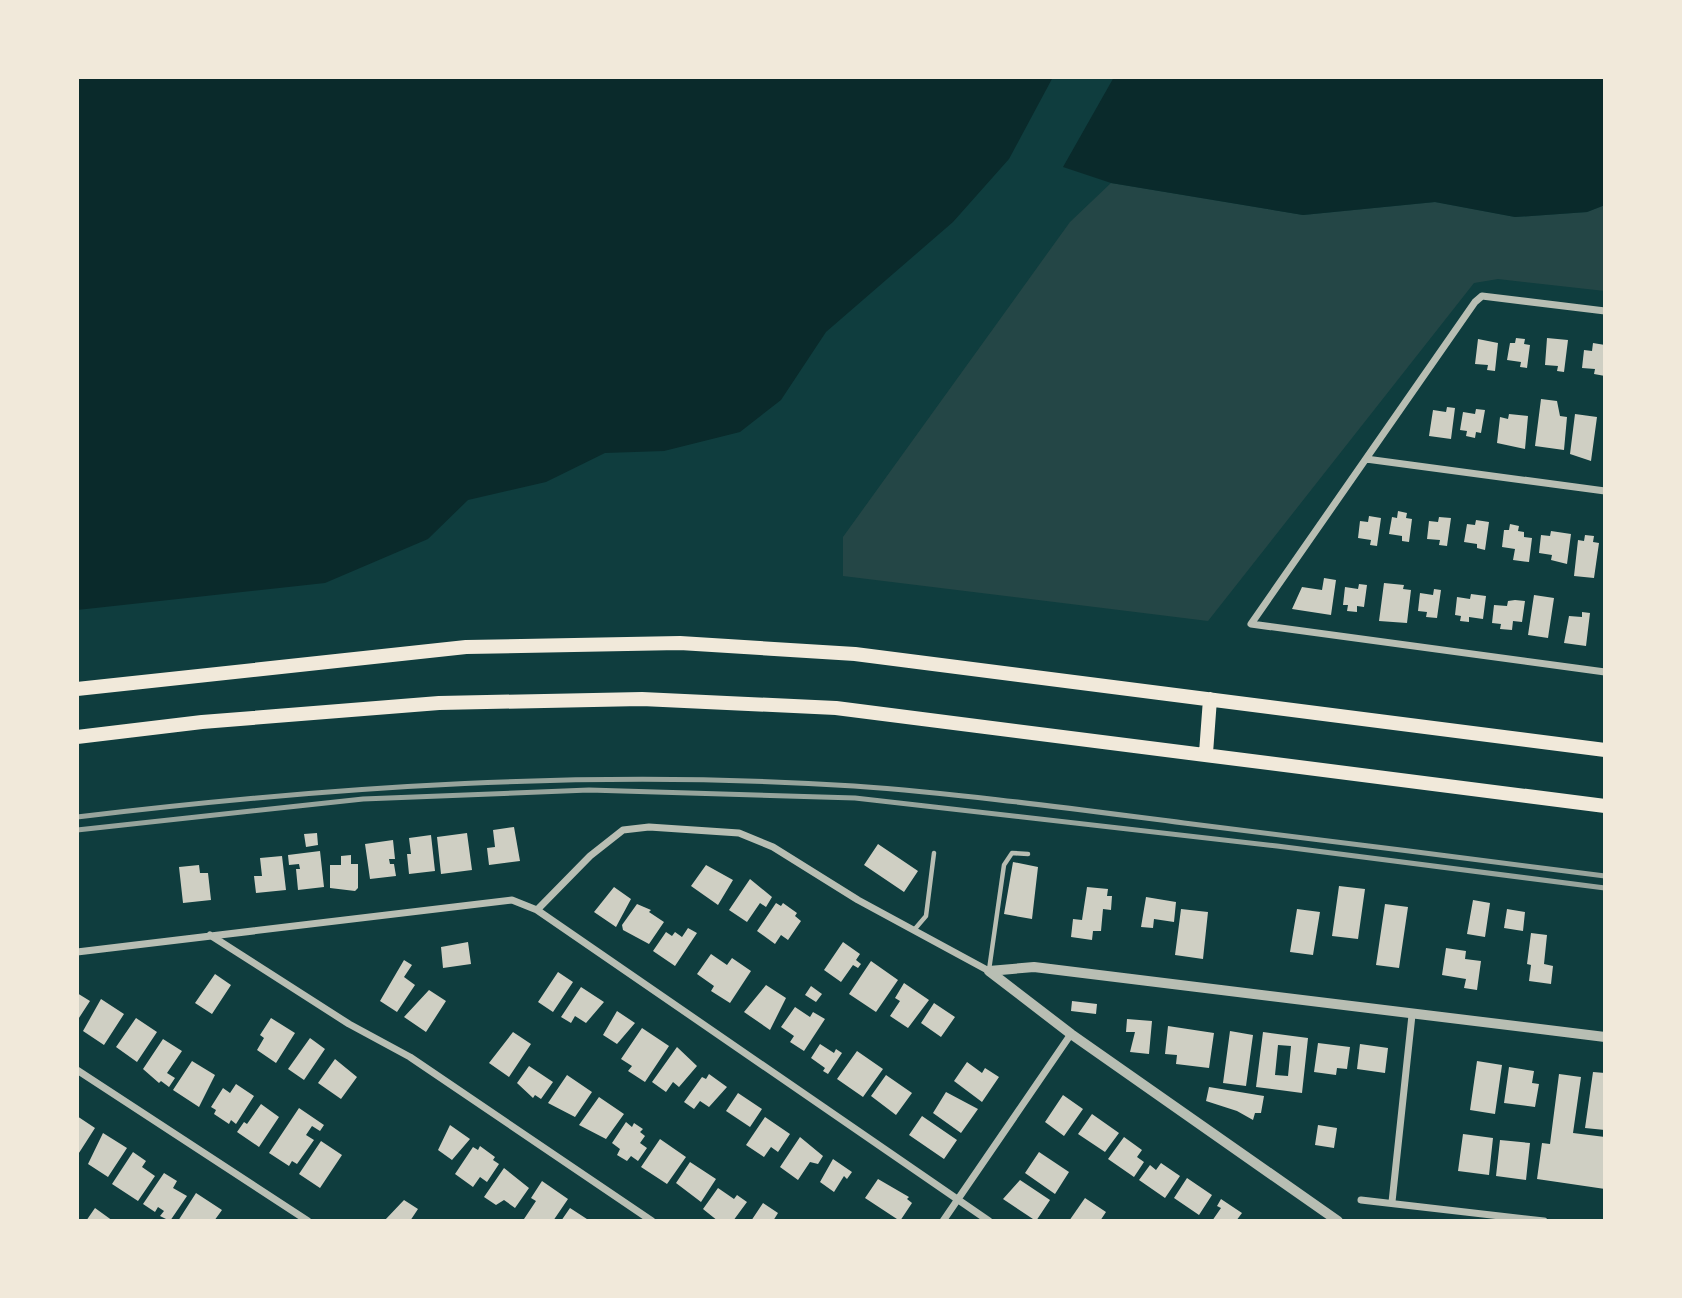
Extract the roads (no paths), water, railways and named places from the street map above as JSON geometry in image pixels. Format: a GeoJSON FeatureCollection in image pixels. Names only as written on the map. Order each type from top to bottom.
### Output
{"type":"FeatureCollection","features":[{"type":"Feature","properties":{"kind":"main road"},"geometry":{"type":"LineString","coordinates":[[77,689],[466,647],[680,643],[855,653],[1605,750]]}},
{"type":"Feature","properties":{"kind":"main road"},"geometry":{"type":"LineString","coordinates":[[77,737],[202,722],[439,703],[642,699],[836,708],[1206,753],[1605,806]]}},
{"type":"Feature","properties":{"kind":"main road"},"geometry":{"type":"LineString","coordinates":[[1206,753],[1210,699]]}},
{"type":"Feature","properties":{"kind":"street"},"geometry":{"type":"LineString","coordinates":[[1605,311],[1482,296],[1251,624],[1605,672]]}},
{"type":"Feature","properties":{"kind":"street"},"geometry":{"type":"LineString","coordinates":[[1366,459],[1605,491]]}},
{"type":"Feature","properties":{"kind":"street"},"geometry":{"type":"LineString","coordinates":[[537,910],[590,856],[623,830],[649,827],[739,833],[772,847],[914,931],[989,971],[1071,1034],[1338,1221]]}},
{"type":"Feature","properties":{"kind":"street"},"geometry":{"type":"LineString","coordinates":[[77,952],[512,900],[537,910],[989,1221]]}},
{"type":"Feature","properties":{"kind":"street"},"geometry":{"type":"LineString","coordinates":[[210,935],[349,1024],[410,1057],[652,1221]]}},
{"type":"Feature","properties":{"kind":"street"},"geometry":{"type":"LineString","coordinates":[[989,971],[1034,967],[1605,1037]]}},
{"type":"Feature","properties":{"kind":"street"},"geometry":{"type":"LineString","coordinates":[[1392,1202],[1412,1015]]}},
{"type":"Feature","properties":{"kind":"street"},"geometry":{"type":"LineString","coordinates":[[943,1221],[1071,1034]]}},
{"type":"Feature","properties":{"kind":"street"},"geometry":{"type":"LineString","coordinates":[[77,1070],[308,1221]]}},
{"type":"Feature","properties":{"kind":"street"},"geometry":{"type":"LineString","coordinates":[[1361,1200],[1544,1221]]}},
{"type":"Feature","properties":{"kind":"lane"},"geometry":{"type":"LineString","coordinates":[[914,931],[926,916],[934,853]]}},
{"type":"Feature","properties":{"kind":"lane"},"geometry":{"type":"LineString","coordinates":[[989,971],[1004,865],[1012,853],[1028,855]]}},
{"type":"Feature","properties":{"kind":"railway"},"geometry":{"type":"LineString","coordinates":[[77,817],[368,789],[562,780],[757,781],[896,789],[1061,807],[1605,876]]}},
{"type":"Feature","properties":{"kind":"railway"},"geometry":{"type":"LineString","coordinates":[[77,830],[363,799],[589,790],[855,798],[1277,846],[1605,888]]}}]}
